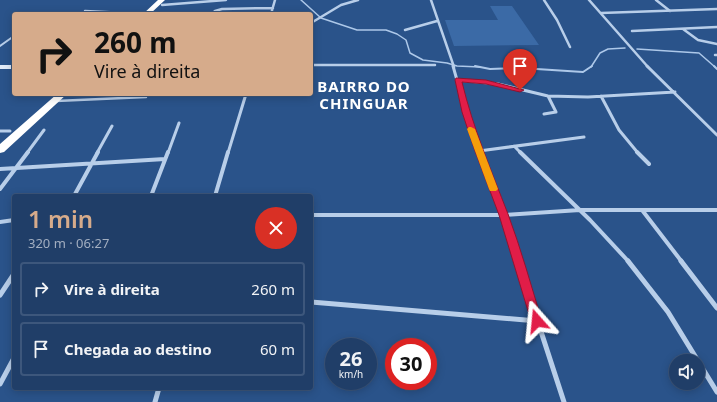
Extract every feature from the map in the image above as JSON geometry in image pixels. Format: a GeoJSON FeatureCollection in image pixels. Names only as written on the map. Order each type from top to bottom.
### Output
{"type":"FeatureCollection","features":[{"type":"Feature","properties":{"kind":"highway"},"geometry":{"type":"LineString","coordinates":[[149,12],[164,2]]}},
{"type":"Feature","properties":{"kind":"highway"},"geometry":{"type":"LineString","coordinates":[[154,12],[164,2]]}},
{"type":"Feature","properties":{"kind":"highway"},"geometry":{"type":"LineString","coordinates":[[0,140],[5,131],[53,98]]}},
{"type":"Feature","properties":{"kind":"highway"},"geometry":{"type":"LineString","coordinates":[[0,150],[53,98]]}},
{"type":"Feature","properties":{"kind":"street"},"geometry":{"type":"LineString","coordinates":[[164,2],[226,0]]}},
{"type":"Feature","properties":{"kind":"street"},"geometry":{"type":"LineString","coordinates":[[272,12],[275,0]]}},
{"type":"Feature","properties":{"kind":"street"},"geometry":{"type":"LineString","coordinates":[[313,22],[341,5],[358,0]]}},
{"type":"Feature","properties":{"kind":"street"},"geometry":{"type":"LineString","coordinates":[[431,0],[458,80],[466,112],[503,215],[564,402]]}},
{"type":"Feature","properties":{"kind":"street"},"geometry":{"type":"LineString","coordinates":[[544,0],[558,20],[570,47]]}},
{"type":"Feature","properties":{"kind":"street"},"geometry":{"type":"LineString","coordinates":[[589,0],[641,60],[717,135]]}},
{"type":"Feature","properties":{"kind":"street"},"geometry":{"type":"LineString","coordinates":[[656,0],[670,11]]}},
{"type":"Feature","properties":{"kind":"street"},"geometry":{"type":"LineString","coordinates":[[214,12],[222,10],[273,8]]}},
{"type":"Feature","properties":{"kind":"street"},"geometry":{"type":"LineString","coordinates":[[601,13],[717,9]]}},
{"type":"Feature","properties":{"kind":"street"},"geometry":{"type":"LineString","coordinates":[[85,10],[116,12]]}},
{"type":"Feature","properties":{"kind":"street"},"geometry":{"type":"LineString","coordinates":[[405,30],[437,21]]}},
{"type":"Feature","properties":{"kind":"street"},"geometry":{"type":"LineString","coordinates":[[632,30],[717,27]]}},
{"type":"Feature","properties":{"kind":"street"},"geometry":{"type":"LineString","coordinates":[[683,29],[698,40],[717,44]]}},
{"type":"Feature","properties":{"kind":"street"},"geometry":{"type":"LineString","coordinates":[[313,64],[435,66]]}},
{"type":"Feature","properties":{"kind":"street"},"geometry":{"type":"LineString","coordinates":[[0,67],[12,67]]}},
{"type":"Feature","properties":{"kind":"street"},"geometry":{"type":"LineString","coordinates":[[458,80],[498,84],[548,96],[601,96],[675,92]]}},
{"type":"Feature","properties":{"kind":"street"},"geometry":{"type":"LineString","coordinates":[[216,194],[245,96]]}},
{"type":"Feature","properties":{"kind":"street"},"geometry":{"type":"LineString","coordinates":[[544,114],[556,112],[548,96]]}},
{"type":"Feature","properties":{"kind":"street"},"geometry":{"type":"LineString","coordinates":[[601,96],[619,130],[648,164]]}},
{"type":"Feature","properties":{"kind":"street"},"geometry":{"type":"LineString","coordinates":[[152,194],[179,123]]}},
{"type":"Feature","properties":{"kind":"street"},"geometry":{"type":"LineString","coordinates":[[75,194],[112,126]]}},
{"type":"Feature","properties":{"kind":"street"},"geometry":{"type":"LineString","coordinates":[[0,189],[44,130]]}},
{"type":"Feature","properties":{"kind":"street"},"geometry":{"type":"LineString","coordinates":[[479,151],[584,137]]}},
{"type":"Feature","properties":{"kind":"street"},"geometry":{"type":"LineString","coordinates":[[514,146],[624,255],[661,302],[717,392]]}},
{"type":"Feature","properties":{"kind":"street"},"geometry":{"type":"LineString","coordinates":[[0,168],[165,159]]}},
{"type":"Feature","properties":{"kind":"street"},"geometry":{"type":"LineString","coordinates":[[313,215],[503,215],[580,210],[717,210]]}},
{"type":"Feature","properties":{"kind":"street"},"geometry":{"type":"LineString","coordinates":[[642,210],[717,308]]}},
{"type":"Feature","properties":{"kind":"street"},"geometry":{"type":"LineString","coordinates":[[0,222],[12,220]]}},
{"type":"Feature","properties":{"kind":"street"},"geometry":{"type":"LineString","coordinates":[[0,295],[12,277]]}},
{"type":"Feature","properties":{"kind":"street"},"geometry":{"type":"LineString","coordinates":[[313,302],[537,321]]}},
{"type":"Feature","properties":{"kind":"street"},"geometry":{"type":"LineString","coordinates":[[0,384],[12,362]]}},
{"type":"Feature","properties":{"kind":"street"},"geometry":{"type":"LineString","coordinates":[[155,402],[158,390]]}},
{"type":"Feature","properties":{"kind":"lane"},"geometry":{"type":"LineString","coordinates":[[0,46],[12,37]]}},
{"type":"Feature","properties":{"kind":"lane"},"geometry":{"type":"LineString","coordinates":[[53,98],[146,97]]}},
{"type":"Feature","properties":{"kind":"building"},"geometry":{"type":"Polygon","coordinates":[[[490,6],[512,6],[539,45],[454,46],[445,20],[498,20],[490,6]]]}},
{"type":"Feature","properties":{"kind":"waterway"},"geometry":{"type":"LineString","coordinates":[[301,0],[321,18],[357,30],[386,30],[397,34],[406,40],[410,53],[423,60],[447,63],[457,66],[480,67]]}},
{"type":"Feature","properties":{"kind":"waterway"},"geometry":{"type":"LineString","coordinates":[[591,66],[600,53],[608,49],[625,48]]}},
{"type":"Feature","properties":{"kind":"waterway"},"geometry":{"type":"LineString","coordinates":[[637,49],[699,53],[715,67]]}},
{"type":"Feature","properties":{"kind":"waterway"},"geometry":{"type":"LineString","coordinates":[[475,66],[480,67]]}},
{"type":"Feature","properties":{"kind":"waterway"},"geometry":{"type":"LineString","coordinates":[[480,67],[490,69],[521,68],[583,72],[591,66]]}},
{"type":"Feature","properties":{"kind":"slow traffic"},"geometry":{"type":"LineString","coordinates":[[471,129],[493,189]]}},
{"type":"Feature","properties":{"kind":"district","name":"BAIRRO DO CHINGUAR"},"geometry":{"type":"Point","coordinates":[364,96]}},
{"type":"Feature","properties":{"kind":"route"},"geometry":{"type":"LineString","coordinates":[[520,90],[486,82],[458,80],[466,112],[503,215],[537,321]]}}]}
